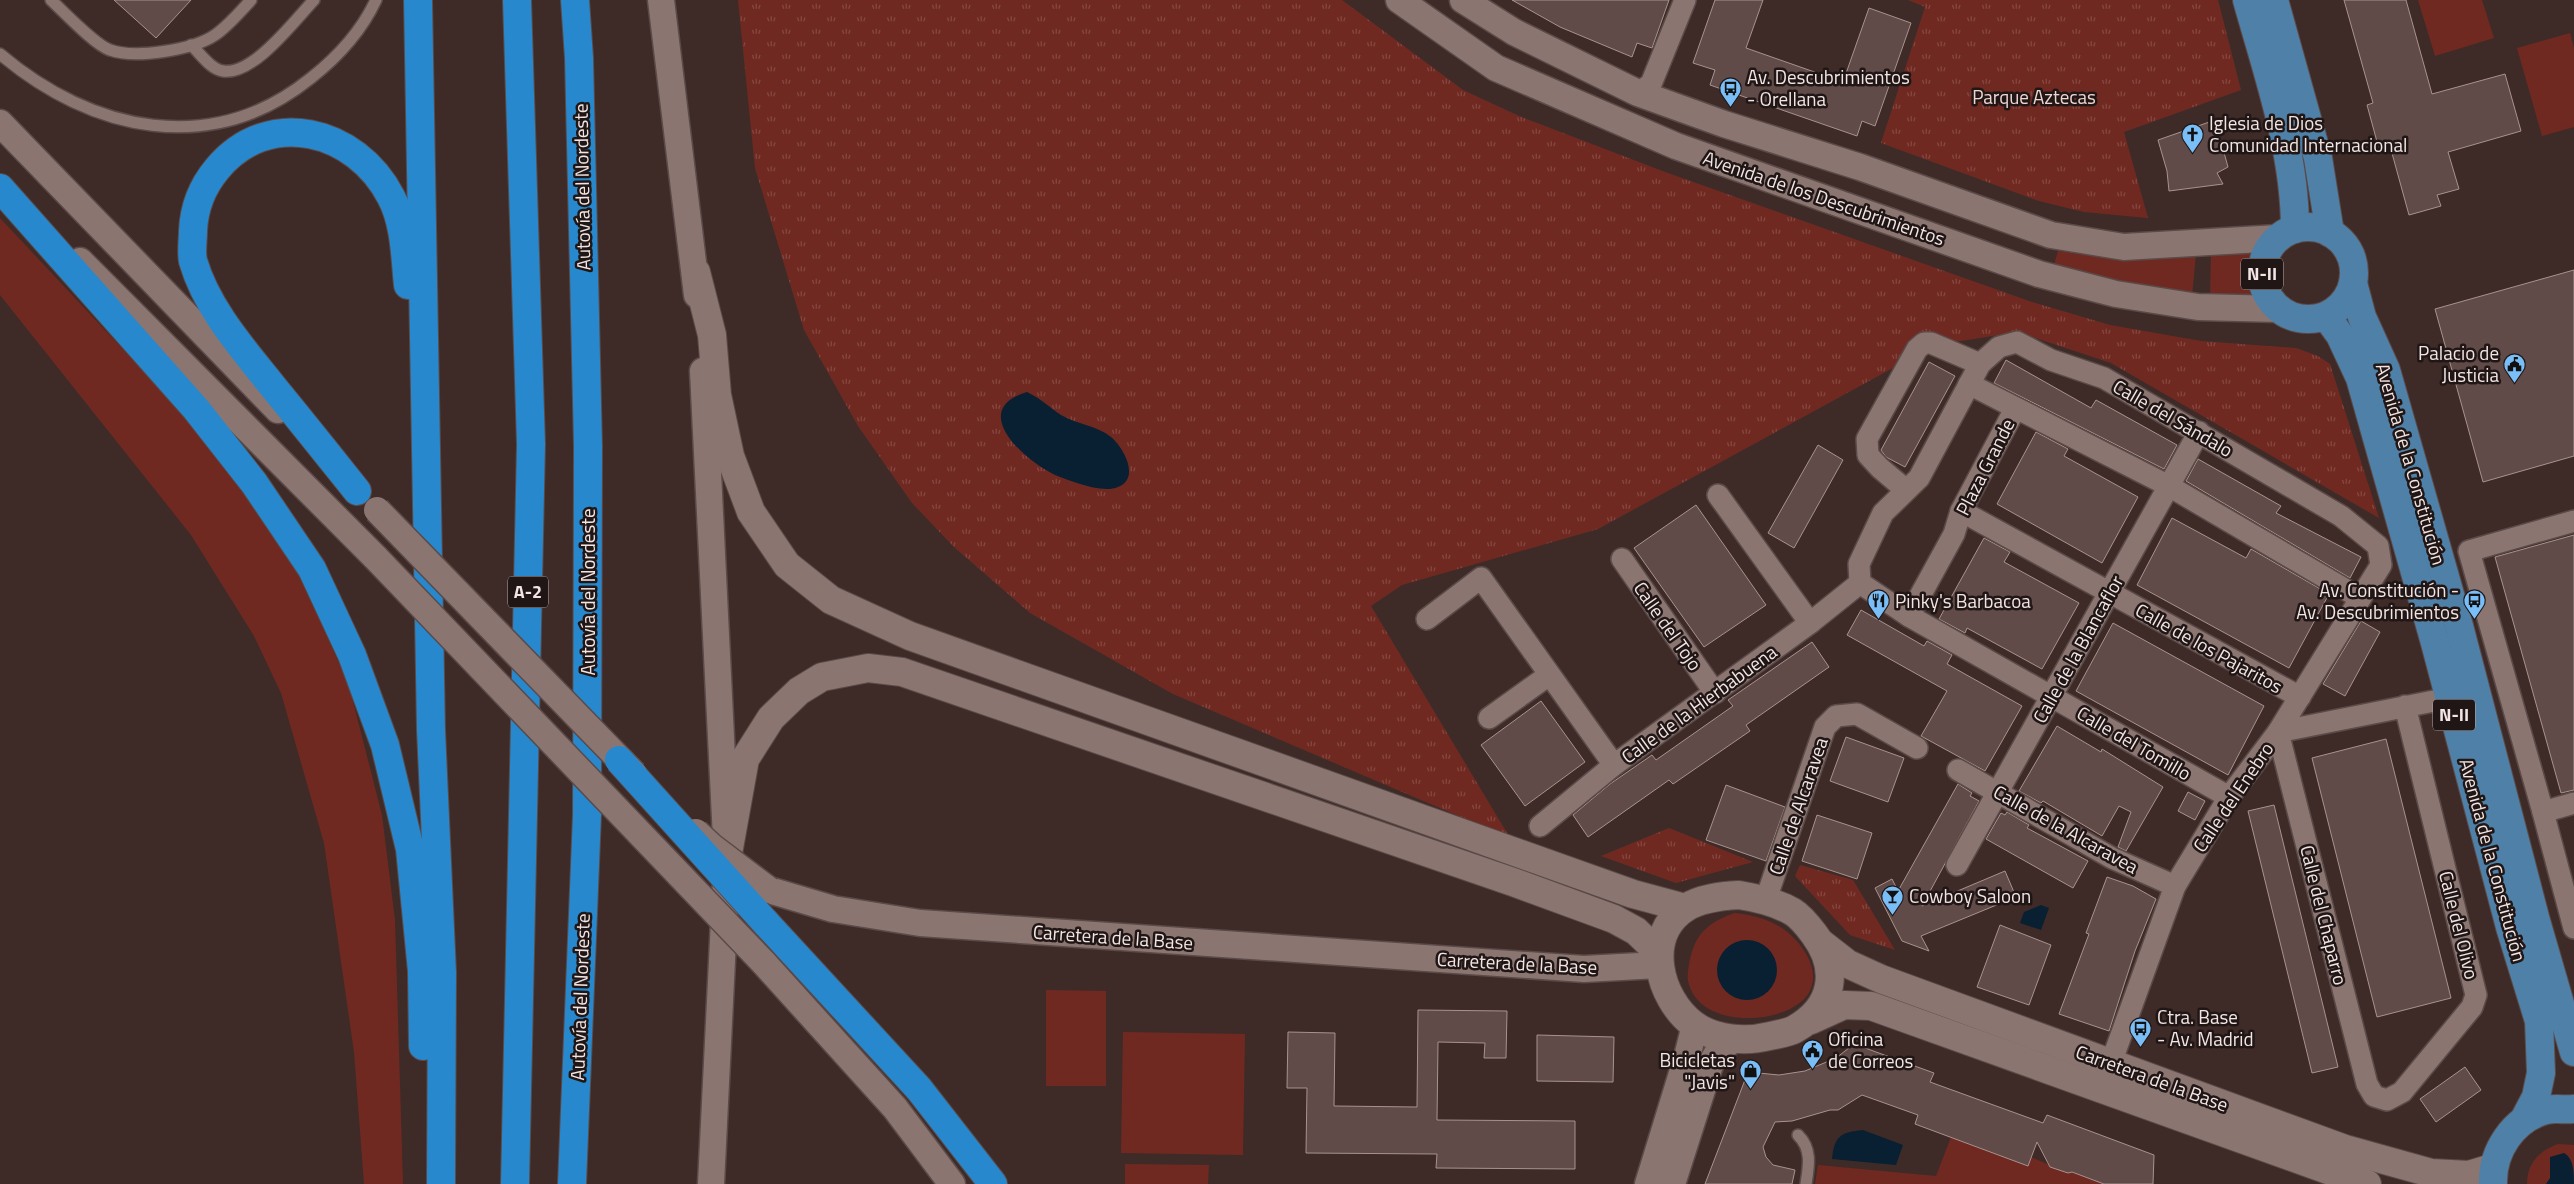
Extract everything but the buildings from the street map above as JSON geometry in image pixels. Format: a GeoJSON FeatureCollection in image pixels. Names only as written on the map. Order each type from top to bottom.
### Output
{"type":"FeatureCollection","features":[{"type":"Feature","properties":{"kind":"highway"},"geometry":{"type":"LineString","coordinates":[[418,0],[431,730],[442,973],[441,1184]]}},
{"type":"Feature","properties":{"kind":"highway","name":"A-2"},"geometry":{"type":"LineString","coordinates":[[515,1184],[531,444],[518,0]]}},
{"type":"Feature","properties":{"kind":"highway","name":"Autovía del Nordeste"},"geometry":{"type":"LineString","coordinates":[[572,1184],[588,756],[588,446],[579,58],[575,0]]}},
{"type":"Feature","properties":{"kind":"highway"},"geometry":{"type":"LineString","coordinates":[[357,491],[210,303],[192,259],[194,216],[205,183],[227,156],[255,138],[285,132],[320,135],[348,148],[371,167],[392,197],[402,232],[427,448]]}},
{"type":"Feature","properties":{"kind":"highway"},"geometry":{"type":"LineString","coordinates":[[0,188],[196,409],[254,483],[312,570],[352,655],[385,745],[410,849],[422,971],[426,1184]]}},
{"type":"Feature","properties":{"kind":"highway"},"geometry":{"type":"LineString","coordinates":[[619,760],[919,1089],[993,1184]]}},
{"type":"Feature","properties":{"kind":"main road"},"geometry":{"type":"LineString","coordinates":[[2248,0],[2291,166],[2294,197],[2286,234],[2315,228],[2330,233],[2318,158],[2274,0]]}},
{"type":"Feature","properties":{"kind":"main road","name":"N-II"},"geometry":{"type":"LineString","coordinates":[[2330,233],[2342,242],[2350,255],[2354,269],[2353,283]]}},
{"type":"Feature","properties":{"kind":"main road","name":"N-II"},"geometry":{"type":"LineString","coordinates":[[2286,234],[2265,259],[2262,273],[2265,289],[2280,310],[2294,317],[2311,320],[2326,316]]}},
{"type":"Feature","properties":{"kind":"main road"},"geometry":{"type":"LineString","coordinates":[[696,272],[712,335],[718,395],[730,456],[751,512],[787,565],[830,600],[910,636],[1633,894],[1685,908]]}},
{"type":"Feature","properties":{"kind":"main road"},"geometry":{"type":"LineString","coordinates":[[2326,316],[2347,298],[2353,283]]}},
{"type":"Feature","properties":{"kind":"main road","name":"Avenida de la Constitución"},"geometry":{"type":"LineString","coordinates":[[2353,283],[2362,317],[2386,370],[2482,716],[2536,921],[2574,1052]]}},
{"type":"Feature","properties":{"kind":"main road","name":"Avenida de la Constitución"},"geometry":{"type":"LineString","coordinates":[[2326,316],[2340,335],[2360,378],[2449,698],[2510,927],[2539,1021],[2541,1073],[2536,1097],[2524,1120]]}},
{"type":"Feature","properties":{"kind":"main road"},"geometry":{"type":"LineString","coordinates":[[727,860],[745,759],[772,718],[799,691],[822,677],[868,668],[902,672],[1513,882],[1614,919],[1636,931],[1659,959]]}},
{"type":"Feature","properties":{"kind":"main road"},"geometry":{"type":"LineString","coordinates":[[1740,895],[1766,900],[1794,913],[1821,943],[1830,970],[1828,992],[1811,1020],[1791,1031],[1758,1039],[1733,1039],[1713,1034],[1694,1025],[1678,1010],[1665,988],[1659,959],[1666,927],[1685,908],[1714,897],[1740,895]]}},
{"type":"Feature","properties":{"kind":"main road","name":"Carretera de la Base"},"geometry":{"type":"LineString","coordinates":[[1821,943],[1848,964],[1881,979],[2344,1149],[2422,1171],[2453,1176],[2493,1176]]}},
{"type":"Feature","properties":{"kind":"main road","name":"Carretera de la Base"},"geometry":{"type":"LineString","coordinates":[[1811,1020],[1844,1005],[1871,1006],[2367,1184]]}},
{"type":"Feature","properties":{"kind":"main road","name":"N-II"},"geometry":{"type":"LineString","coordinates":[[2493,1176],[2501,1145],[2524,1120],[2547,1110],[2574,1109]]}},
{"type":"Feature","properties":{"kind":"street"},"geometry":{"type":"LineString","coordinates":[[661,0],[696,272],[709,456],[727,860],[711,1184]]}},
{"type":"Feature","properties":{"kind":"street","name":"Avenida de los Descubrimientos"},"geometry":{"type":"LineString","coordinates":[[1399,0],[1496,68],[1627,125],[1676,146],[2029,271],[2116,294],[2189,306],[2280,310]]}},
{"type":"Feature","properties":{"kind":"street","name":"Avenida de los Descubrimientos"},"geometry":{"type":"LineString","coordinates":[[1463,0],[1514,32],[1638,93],[1724,124],[1860,166],[2051,235],[2124,247],[2286,234]]}},
{"type":"Feature","properties":{"kind":"street"},"geometry":{"type":"LineString","coordinates":[[1638,93],[1651,84],[1685,0]]}},
{"type":"Feature","properties":{"kind":"street","name":"Carretera de la Base"},"geometry":{"type":"LineString","coordinates":[[0,123],[619,760],[712,847],[770,890],[833,909],[920,923],[1584,969],[1659,959]]}},
{"type":"Feature","properties":{"kind":"street"},"geometry":{"type":"LineString","coordinates":[[0,181],[334,514],[680,872],[895,1108],[952,1184]]}},
{"type":"Feature","properties":{"kind":"street"},"geometry":{"type":"LineString","coordinates":[[1906,490],[1868,455],[1867,439],[1917,350],[1924,342],[1931,342],[1980,364]]}},
{"type":"Feature","properties":{"kind":"street","name":"Calle del Sándalo"},"geometry":{"type":"LineString","coordinates":[[1969,384],[1980,364],[1999,347],[2017,342],[2051,360],[2104,378],[2341,516],[2378,546]]}},
{"type":"Feature","properties":{"kind":"street"},"geometry":{"type":"LineString","coordinates":[[1908,616],[1860,583],[1858,564],[1883,513],[1919,478],[1969,384]]}},
{"type":"Feature","properties":{"kind":"street","name":"Plaza Grande"},"geometry":{"type":"LineString","coordinates":[[1908,616],[1954,534],[1961,511],[2015,409],[1969,384]]}},
{"type":"Feature","properties":{"kind":"street"},"geometry":{"type":"LineString","coordinates":[[2015,409],[2170,486],[2360,598]]}},
{"type":"Feature","properties":{"kind":"street","name":"Calle de la Blancaflor"},"geometry":{"type":"LineString","coordinates":[[1958,865],[2199,432]]}},
{"type":"Feature","properties":{"kind":"street"},"geometry":{"type":"LineString","coordinates":[[1718,496],[1810,623]]}},
{"type":"Feature","properties":{"kind":"street","name":"Calle de los Pajaritos"},"geometry":{"type":"LineString","coordinates":[[1961,511],[2300,697]]}},
{"type":"Feature","properties":{"kind":"street"},"geometry":{"type":"LineString","coordinates":[[2574,521],[2469,550],[2574,928]]}},
{"type":"Feature","properties":{"kind":"street","name":"Calle del Enebro"},"geometry":{"type":"LineString","coordinates":[[2111,1063],[2176,886],[2229,797],[2278,732],[2381,565],[2378,546]]}},
{"type":"Feature","properties":{"kind":"street","name":"Calle del Tojo"},"geometry":{"type":"LineString","coordinates":[[1622,559],[1715,693]]}},
{"type":"Feature","properties":{"kind":"street"},"geometry":{"type":"LineString","coordinates":[[1426,619],[1481,578],[1614,765]]}},
{"type":"Feature","properties":{"kind":"street","name":"Calle de la Hierbabuena"},"geometry":{"type":"LineString","coordinates":[[1540,826],[1614,765],[1810,623],[1860,583]]}},
{"type":"Feature","properties":{"kind":"street","name":"Calle del Tomillo"},"geometry":{"type":"LineString","coordinates":[[1908,616],[2229,797]]}},
{"type":"Feature","properties":{"kind":"street"},"geometry":{"type":"LineString","coordinates":[[1489,718],[1549,675]]}},
{"type":"Feature","properties":{"kind":"street"},"geometry":{"type":"LineString","coordinates":[[2278,732],[2449,698]]}},
{"type":"Feature","properties":{"kind":"street","name":"Calle del Olivo"},"geometry":{"type":"LineString","coordinates":[[2374,1096],[2388,1100],[2402,1092],[2472,1007],[2476,995],[2405,706]]}},
{"type":"Feature","properties":{"kind":"street"},"geometry":{"type":"LineString","coordinates":[[2482,716],[2513,706]]}},
{"type":"Feature","properties":{"kind":"street","name":"Calle de Alcaravea"},"geometry":{"type":"LineString","coordinates":[[1766,900],[1825,727],[1836,716],[1857,714],[1916,748]]}},
{"type":"Feature","properties":{"kind":"street","name":"Calle del Chaparro"},"geometry":{"type":"LineString","coordinates":[[2278,732],[2367,1084],[2374,1096]]}},
{"type":"Feature","properties":{"kind":"street","name":"Calle de la Alcaravea"},"geometry":{"type":"LineString","coordinates":[[1958,770],[2112,858],[2176,886]]}},
{"type":"Feature","properties":{"kind":"street"},"geometry":{"type":"LineString","coordinates":[[2543,812],[2574,802]]}},
{"type":"Feature","properties":{"kind":"street"},"geometry":{"type":"LineString","coordinates":[[1648,1184],[1688,1057],[1694,1025]]}},
{"type":"Feature","properties":{"kind":"street"},"geometry":{"type":"LineString","coordinates":[[1672,1184],[1710,1065],[1718,1052],[1733,1039]]}},
{"type":"Feature","properties":{"kind":"lane"},"geometry":{"type":"LineString","coordinates":[[51,0],[108,50],[128,55],[150,54],[191,45],[214,36],[251,0]]}},
{"type":"Feature","properties":{"kind":"lane"},"geometry":{"type":"LineString","coordinates":[[191,45],[211,65],[223,72],[240,69],[254,62],[314,0]]}},
{"type":"Feature","properties":{"kind":"lane"},"geometry":{"type":"LineString","coordinates":[[0,54],[26,76],[81,106],[130,122],[160,127],[204,127],[249,114],[294,92],[338,56],[368,17],[376,0]]}},
{"type":"Feature","properties":{"kind":"lane"},"geometry":{"type":"LineString","coordinates":[[1798,1135],[1806,1142],[1810,1160],[1806,1184]]}},
{"type":"Feature","properties":{"kind":"green space"},"geometry":{"type":"Polygon","coordinates":[[[738,0],[1342,0],[1463,90],[1519,116],[1665,172],[2029,301],[2110,325],[2201,341],[2296,348],[2318,356],[2330,364],[2379,518],[2111,363],[2018,332],[1935,345],[1598,529],[1402,585],[1371,606],[1510,838],[1173,694],[1030,613],[954,547],[912,503],[858,426],[804,330],[755,168],[738,0]]]}},
{"type":"Feature","properties":{"kind":"green space","name":"Parque Aztecas"},"geometry":{"type":"Polygon","coordinates":[[[1908,0],[2218,0],[2241,90],[2124,132],[2148,218],[2084,212],[2039,201],[1881,143],[1925,7],[1908,0]]]}},
{"type":"Feature","properties":{"kind":"green space"},"geometry":{"type":"Polygon","coordinates":[[[2418,0],[2482,0],[2494,38],[2435,56],[2418,0]]]}},
{"type":"Feature","properties":{"kind":"green space"},"geometry":{"type":"Polygon","coordinates":[[[2570,33],[2574,48],[2574,127],[2542,136],[2517,48],[2570,33]]]}},
{"type":"Feature","properties":{"kind":"green space"},"geometry":{"type":"Polygon","coordinates":[[[0,218],[192,423],[242,486],[304,584],[349,686],[382,815],[395,920],[403,1184],[364,1184],[354,1052],[324,843],[281,693],[254,636],[191,535],[0,295],[0,218]]]}},
{"type":"Feature","properties":{"kind":"green space"},"geometry":{"type":"Polygon","coordinates":[[[2254,249],[2249,275],[2250,287],[2255,301],[2210,299],[2211,251],[2254,249]]]}},
{"type":"Feature","properties":{"kind":"green space"},"geometry":{"type":"Polygon","coordinates":[[[2058,251],[2093,256],[2127,257],[2196,254],[2192,296],[2053,268],[2058,251]]]}},
{"type":"Feature","properties":{"kind":"green space"},"geometry":{"type":"Polygon","coordinates":[[[1669,828],[1753,862],[1676,883],[1601,856],[1669,828]]]}},
{"type":"Feature","properties":{"kind":"green space"},"geometry":{"type":"Polygon","coordinates":[[[1800,865],[1853,880],[1895,950],[1850,935],[1795,876],[1800,865]]]}},
{"type":"Feature","properties":{"kind":"green space"},"geometry":{"type":"Polygon","coordinates":[[[1735,913],[1754,916],[1782,928],[1805,952],[1813,972],[1813,982],[1809,992],[1802,1001],[1789,1009],[1773,1015],[1756,1018],[1738,1018],[1721,1014],[1706,1007],[1695,996],[1688,978],[1691,955],[1697,939],[1713,923],[1735,913]]]}},
{"type":"Feature","properties":{"kind":"green space"},"geometry":{"type":"Polygon","coordinates":[[[1046,990],[1106,991],[1106,1086],[1046,1086],[1046,990]]]}},
{"type":"Feature","properties":{"kind":"green space"},"geometry":{"type":"Polygon","coordinates":[[[1123,1032],[1245,1034],[1243,1155],[1121,1153],[1123,1032]]]}},
{"type":"Feature","properties":{"kind":"green space"},"geometry":{"type":"Polygon","coordinates":[[[1951,1137],[2031,1157],[2068,1173],[2071,1172],[2108,1184],[1815,1184],[1818,1165],[1936,1176],[1951,1137]]]}},
{"type":"Feature","properties":{"kind":"green space"},"geometry":{"type":"Polygon","coordinates":[[[2558,1144],[2574,1145],[2574,1184],[2527,1184],[2529,1170],[2535,1159],[2545,1150],[2558,1144]]]}},
{"type":"Feature","properties":{"kind":"green space"},"geometry":{"type":"Polygon","coordinates":[[[1125,1164],[1209,1165],[1208,1184],[1125,1184],[1125,1164]]]}},
{"type":"Feature","properties":{"kind":"water"},"geometry":{"type":"Polygon","coordinates":[[[1027,392],[1061,415],[1100,430],[1111,437],[1128,462],[1128,477],[1125,483],[1111,489],[1104,489],[1078,483],[1055,475],[1043,468],[1017,447],[1007,435],[1002,422],[1002,411],[1010,400],[1027,392]]]}},
{"type":"Feature","properties":{"kind":"water"},"geometry":{"type":"Polygon","coordinates":[[[2041,905],[2049,908],[2041,930],[2020,923],[2024,912],[2041,905]]]}},
{"type":"Feature","properties":{"kind":"water"},"geometry":{"type":"Polygon","coordinates":[[[1747,940],[1764,945],[1772,953],[1777,970],[1772,987],[1764,995],[1747,1000],[1730,995],[1722,987],[1717,970],[1722,953],[1730,945],[1747,940]]]}},
{"type":"Feature","properties":{"kind":"water"},"geometry":{"type":"Polygon","coordinates":[[[1863,1130],[1903,1145],[1896,1165],[1832,1159],[1835,1145],[1840,1137],[1849,1132],[1863,1130]]]}},
{"type":"Feature","properties":{"kind":"water"},"geometry":{"type":"Polygon","coordinates":[[[2564,1153],[2572,1162],[2574,1184],[2546,1184],[2550,1178],[2550,1157],[2564,1153]]]}},
{"type":"Feature","properties":{"kind":"place","name":"Av. Descubrimientos - Orellana"},"geometry":{"type":"Point","coordinates":[1731,107]}},
{"type":"Feature","properties":{"kind":"place","name":"Iglesia de Dios Comunidad Internacional"},"geometry":{"type":"Point","coordinates":[2193,153]}},
{"type":"Feature","properties":{"kind":"place","name":"Palacio de Justicia"},"geometry":{"type":"Point","coordinates":[2515,383]}},
{"type":"Feature","properties":{"kind":"place","name":"Pinky's Barbacoa"},"geometry":{"type":"Point","coordinates":[1879,620]}},
{"type":"Feature","properties":{"kind":"place","name":"Av. Constitución - Av. Descubrimientos"},"geometry":{"type":"Point","coordinates":[2475,620]}},
{"type":"Feature","properties":{"kind":"place","name":"Cowboy Saloon"},"geometry":{"type":"Point","coordinates":[1893,915]}},
{"type":"Feature","properties":{"kind":"place","name":"Ctra. Base - Av. Madrid"},"geometry":{"type":"Point","coordinates":[2141,1047]}},
{"type":"Feature","properties":{"kind":"place","name":"Oficina de Correos"},"geometry":{"type":"Point","coordinates":[1812,1069]}},
{"type":"Feature","properties":{"kind":"place","name":"Bicicletas \"Javis\""},"geometry":{"type":"Point","coordinates":[1751,1090]}}]}
